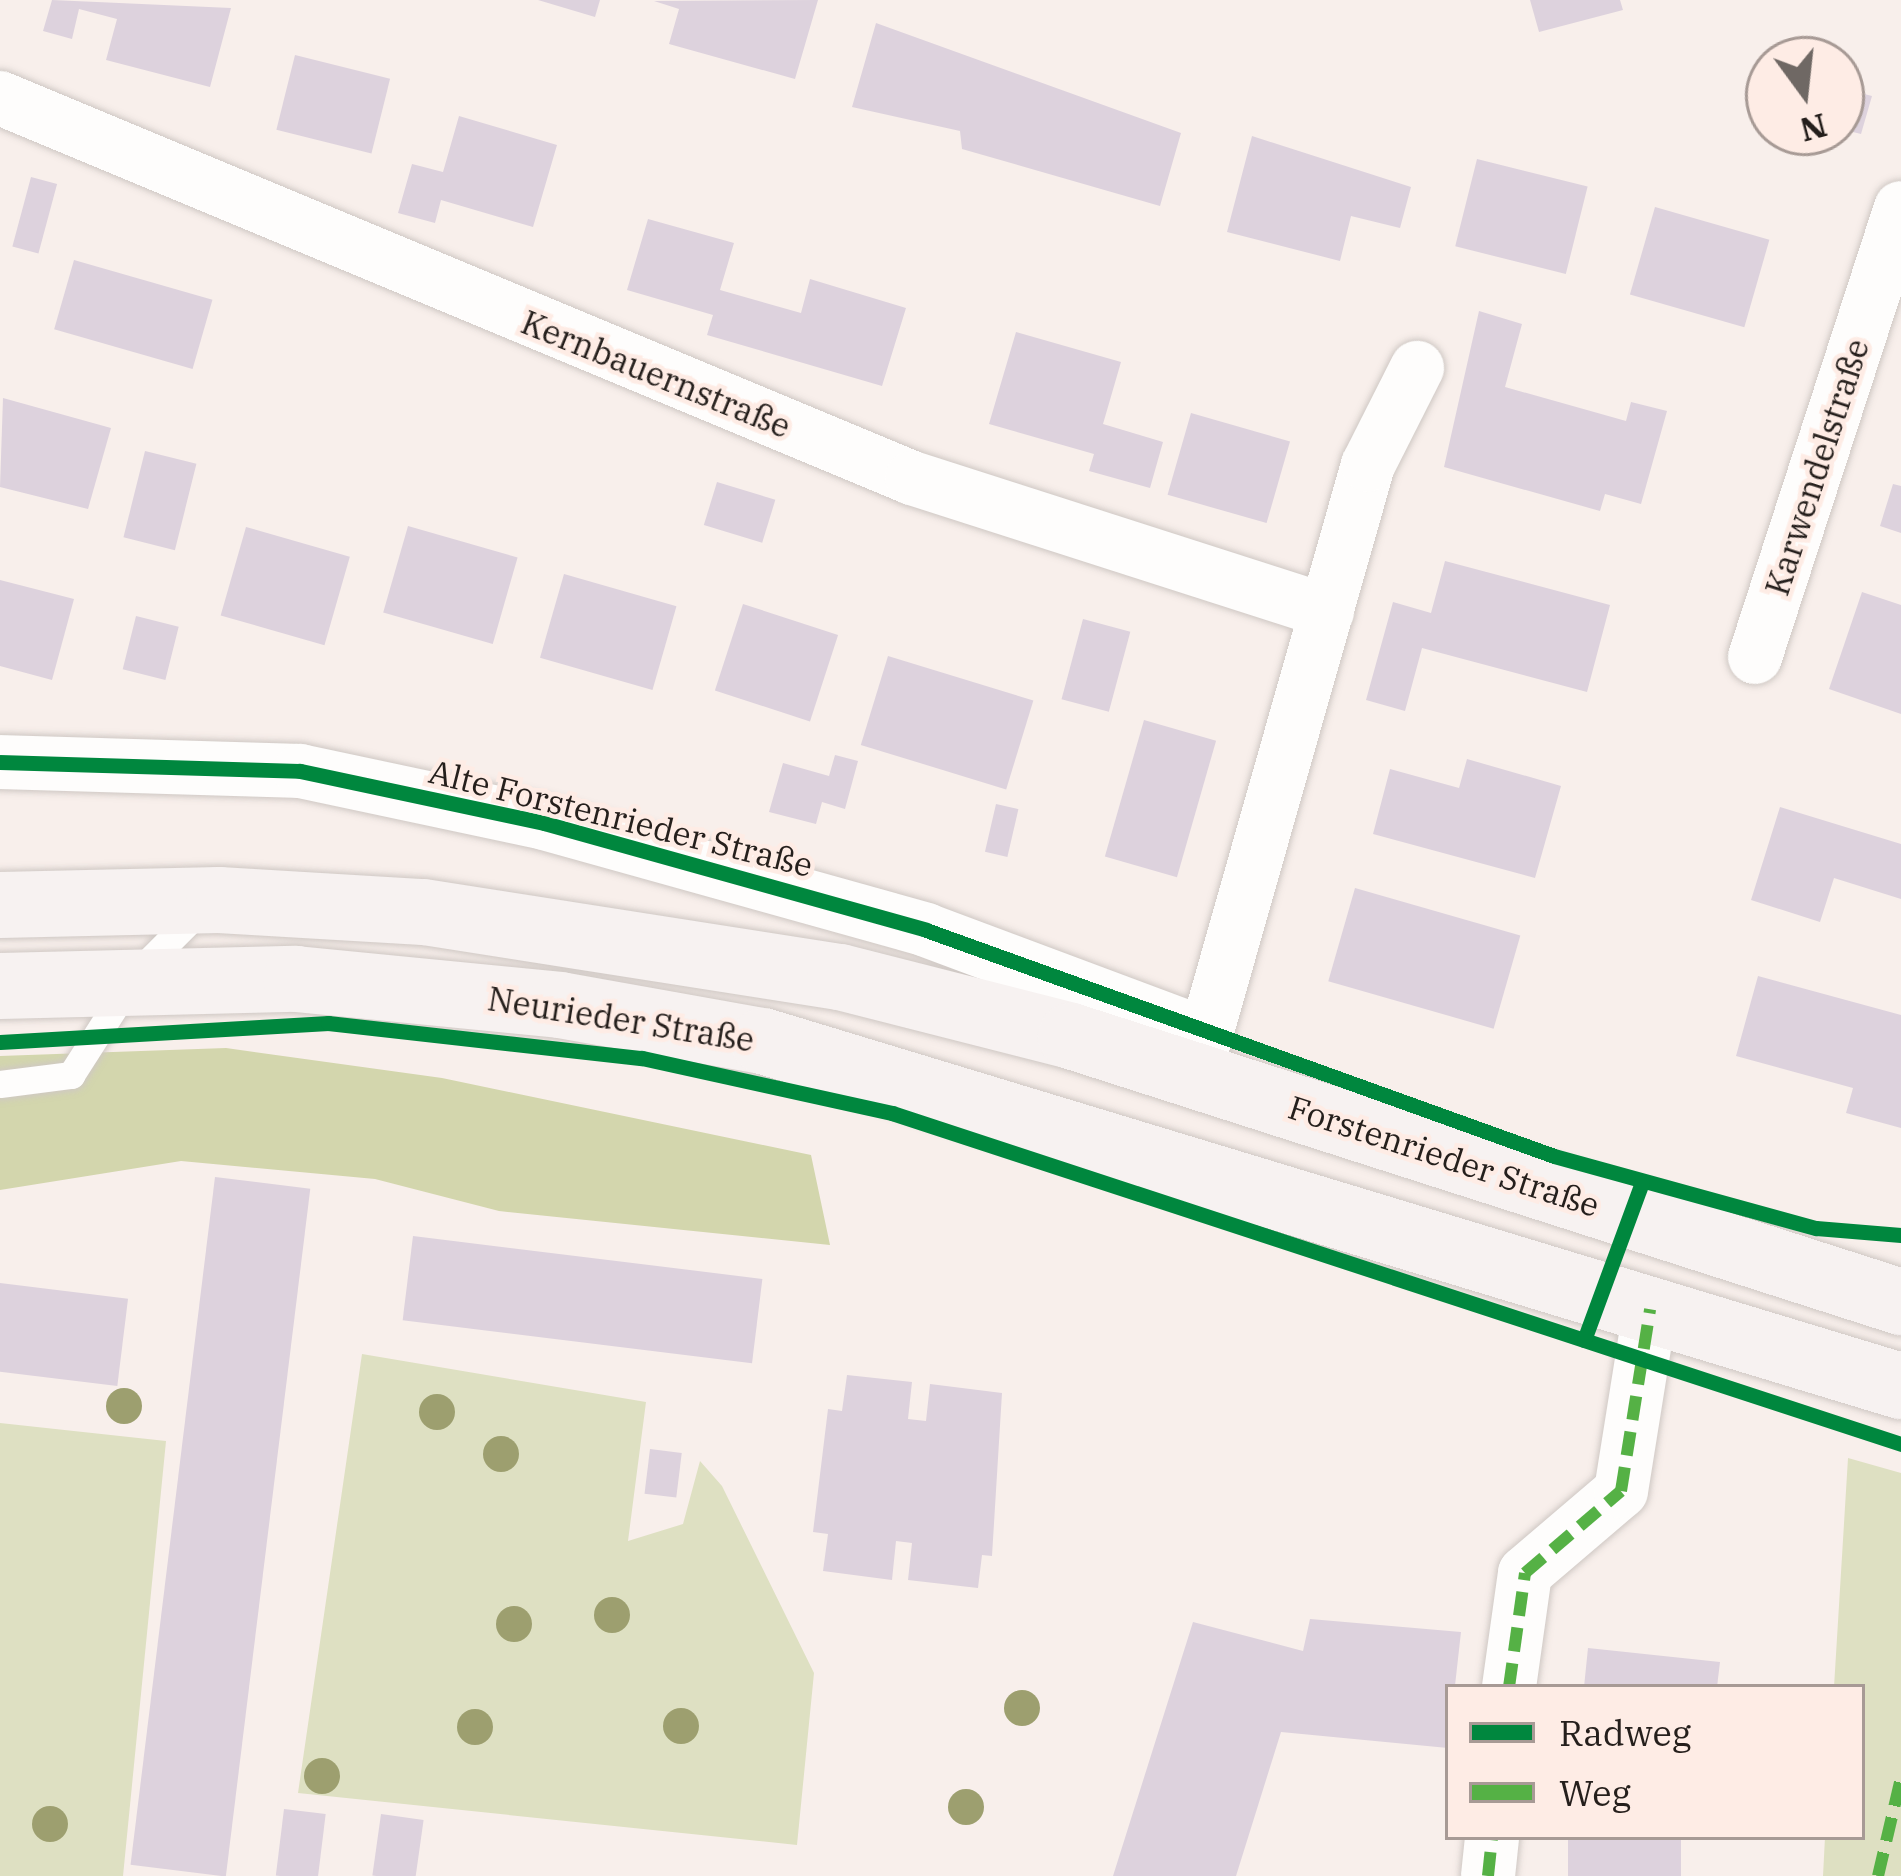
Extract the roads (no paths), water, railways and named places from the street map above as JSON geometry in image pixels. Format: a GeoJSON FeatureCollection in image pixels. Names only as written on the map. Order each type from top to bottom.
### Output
{"type":"FeatureCollection","features":[{"type":"Feature","properties":{"kind":"main road"},"geometry":{"type":"LineString","coordinates":[[0,905],[219,900],[664,943],[1200,1054]]}},
{"type":"Feature","properties":{"kind":"main road","name":"Neurieder Straße"},"geometry":{"type":"LineString","coordinates":[[0,986],[135,975],[427,989],[741,1037],[1224,1177],[1650,1309]]}},
{"type":"Feature","properties":{"kind":"main road","name":"Forstenrieder Straße"},"geometry":{"type":"LineString","coordinates":[[1200,1054],[1901,1303]]}},
{"type":"Feature","properties":{"kind":"main road"},"geometry":{"type":"LineString","coordinates":[[1650,1309],[1901,1386]]}},
{"type":"Feature","properties":{"kind":"street","name":"Kernbauernstraße"},"geometry":{"type":"LineString","coordinates":[[0,98],[912,478],[1327,611]]}},
{"type":"Feature","properties":{"kind":"street","name":"Karwendelstraße"},"geometry":{"type":"LineString","coordinates":[[1755,657],[1901,208]]}},
{"type":"Feature","properties":{"kind":"street"},"geometry":{"type":"LineString","coordinates":[[1200,1054],[1368,465],[1417,368]]}},
{"type":"Feature","properties":{"kind":"street","name":"Alte Forstenrieder Straße"},"geometry":{"type":"LineString","coordinates":[[0,762],[300,772],[544,823],[926,930],[1200,1054]]}},
{"type":"Feature","properties":{"kind":"street"},"geometry":{"type":"LineString","coordinates":[[1509,1684],[1526,1574],[1621,1491],[1650,1309]]}},
{"type":"Feature","properties":{"kind":"street"},"geometry":{"type":"LineString","coordinates":[[1488,1876],[1492,1840]]}},
{"type":"Feature","properties":{"kind":"lane"},"geometry":{"type":"LineString","coordinates":[[0,1084],[70,1075],[135,975],[170,931],[219,900]]}}]}
